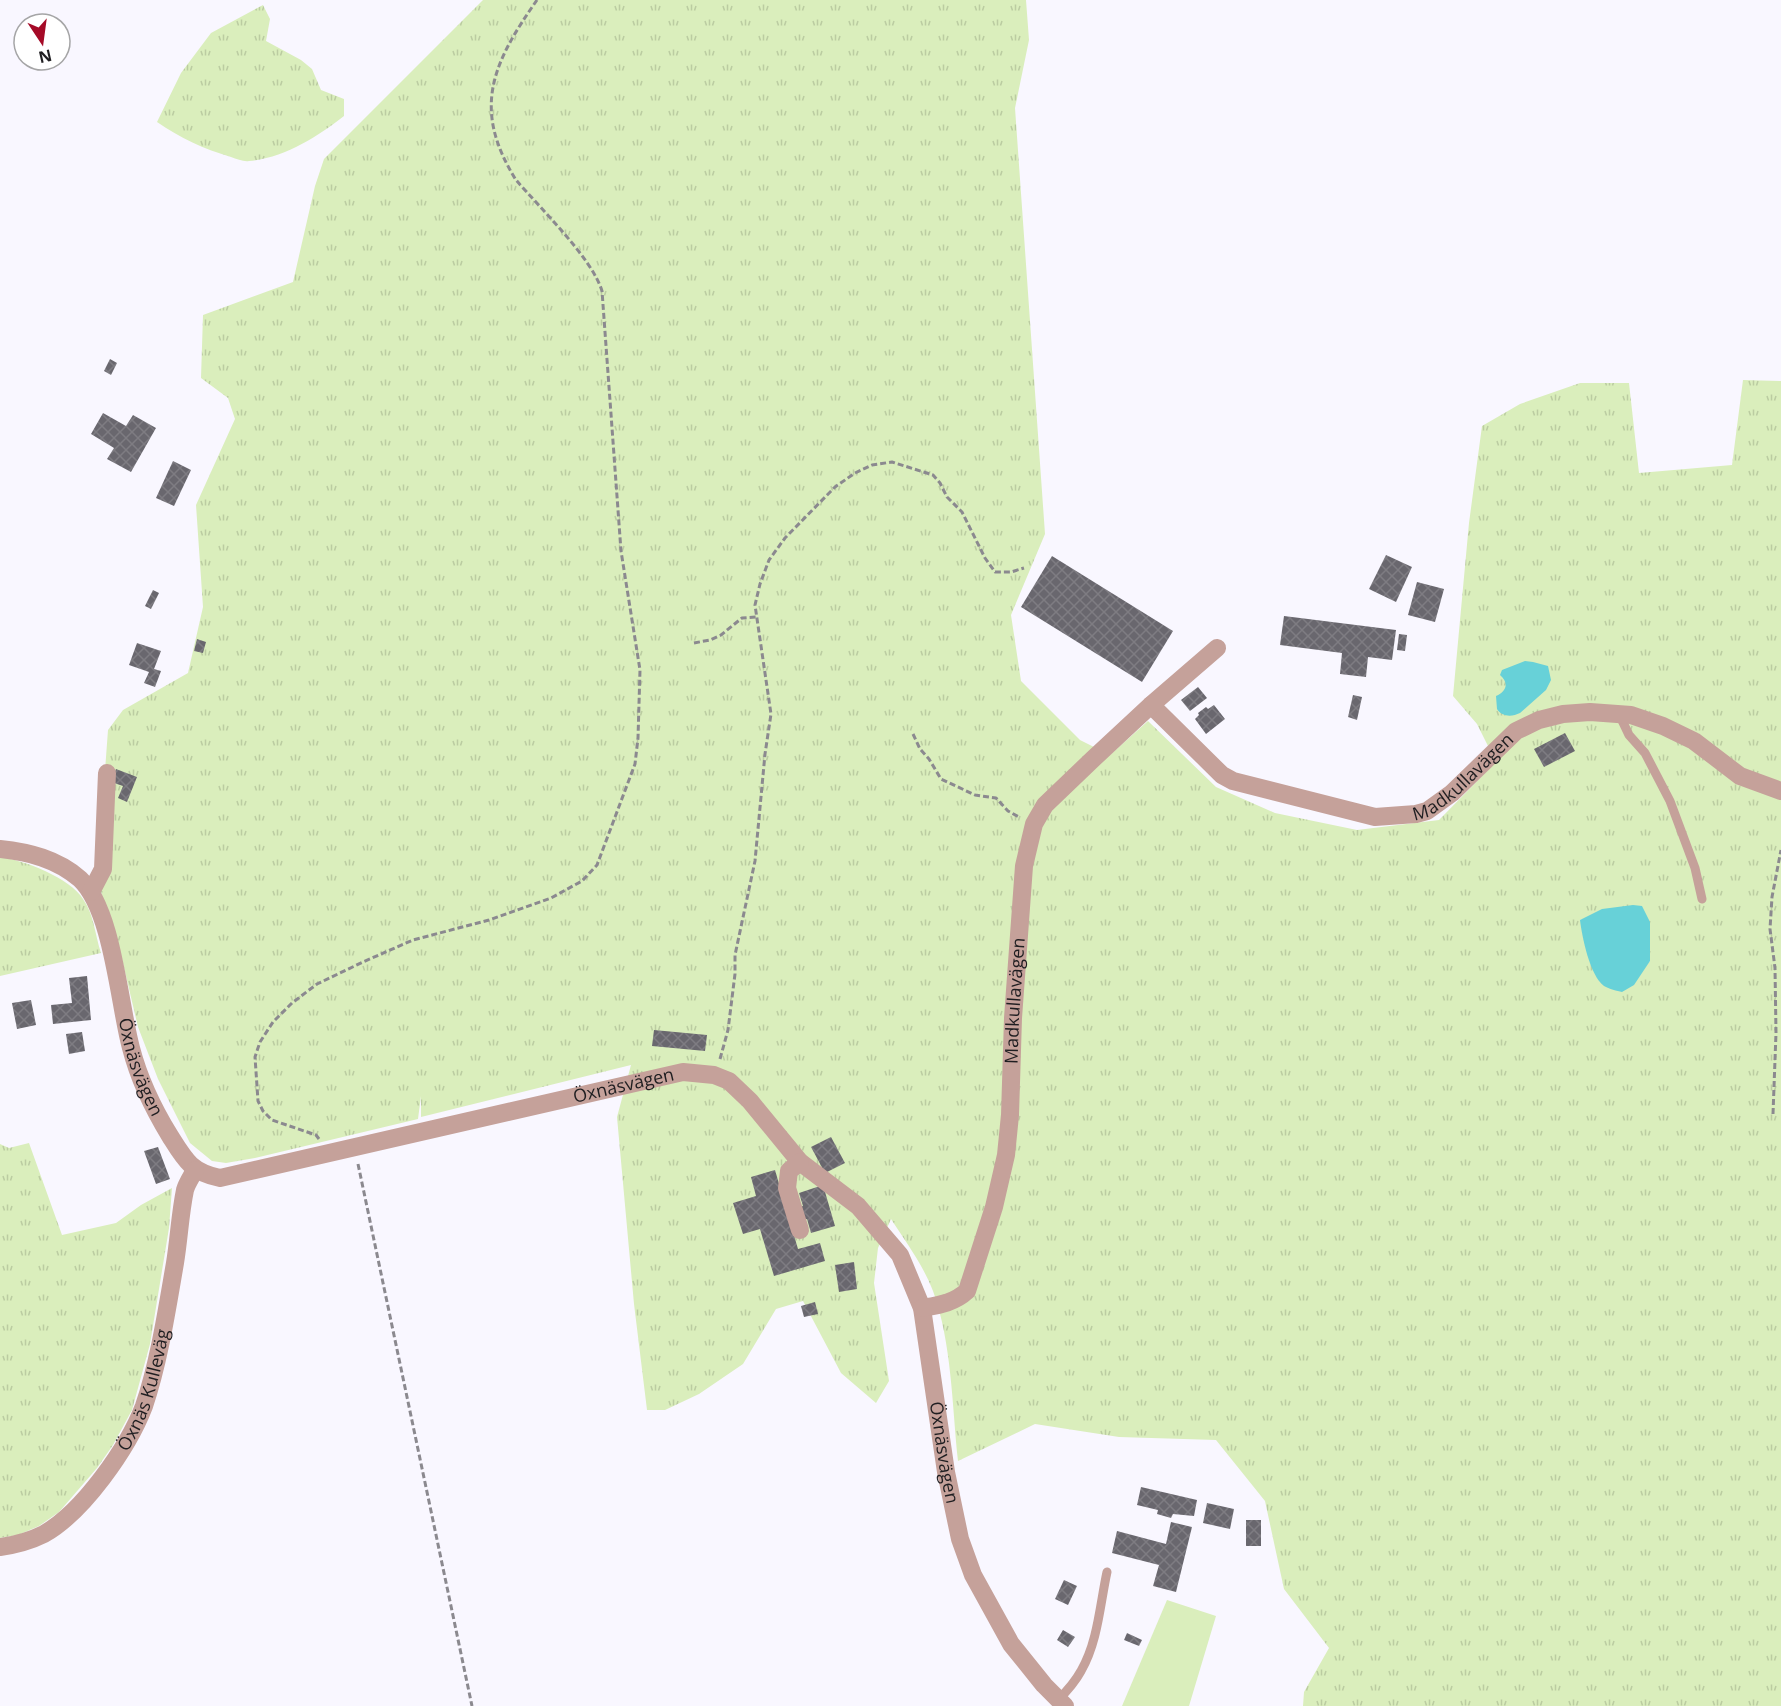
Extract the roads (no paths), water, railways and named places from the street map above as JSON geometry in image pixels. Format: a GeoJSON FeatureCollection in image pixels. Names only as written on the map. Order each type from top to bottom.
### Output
{"type":"FeatureCollection","features":[{"type":"Feature","properties":{"kind":"street","name":"Madkullavägen"},"geometry":{"type":"LineString","coordinates":[[922,1308],[949,1303],[967,1291],[1001,1182],[1011,1115],[1013,1018],[1024,866],[1034,824],[1045,805],[1151,705],[1217,648]]}},
{"type":"Feature","properties":{"kind":"street","name":"Madkullavägen"},"geometry":{"type":"LineString","coordinates":[[1151,705],[1215,768],[1233,781],[1375,817],[1427,811],[1441,802],[1516,731],[1539,720],[1563,714],[1590,712],[1631,715],[1663,726],[1694,741],[1740,776],[1781,791]]}},
{"type":"Feature","properties":{"kind":"street"},"geometry":{"type":"LineString","coordinates":[[91,892],[103,869],[107,773]]}},
{"type":"Feature","properties":{"kind":"street","name":"Öxnäsvägen"},"geometry":{"type":"LineString","coordinates":[[0,849],[45,858],[80,879],[91,892],[105,929],[135,1064],[164,1127],[186,1161],[195,1170],[206,1175],[220,1178],[668,1075],[699,1072],[729,1081],[743,1094],[800,1162],[858,1206],[900,1255],[922,1308],[946,1472],[963,1548],[973,1575],[1011,1644],[1044,1686],[1062,1703]]}},
{"type":"Feature","properties":{"kind":"street"},"geometry":{"type":"LineString","coordinates":[[800,1162],[789,1171],[787,1188],[800,1230]]}},
{"type":"Feature","properties":{"kind":"street","name":"Öxnäs Kulleväg"},"geometry":{"type":"LineString","coordinates":[[0,1547],[33,1539],[45,1533],[80,1506],[122,1449],[143,1407],[155,1365],[175,1262],[186,1188],[195,1170]]}},
{"type":"Feature","properties":{"kind":"lane"},"geometry":{"type":"LineString","coordinates":[[1619,714],[1629,735],[1645,753],[1670,801],[1692,860],[1702,899]]}},
{"type":"Feature","properties":{"kind":"lane"},"geometry":{"type":"LineString","coordinates":[[1062,1703],[1088,1657],[1107,1572]]}},
{"type":"Feature","properties":{"kind":"water"},"geometry":{"type":"Polygon","coordinates":[[[1525,661],[1548,666],[1551,680],[1546,690],[1520,713],[1511,716],[1504,715],[1497,709],[1496,696],[1506,687],[1500,675],[1502,670],[1525,661]]]}},
{"type":"Feature","properties":{"kind":"water"},"geometry":{"type":"Polygon","coordinates":[[[1642,906],[1650,922],[1650,961],[1634,985],[1622,992],[1604,986],[1599,981],[1585,946],[1580,920],[1602,909],[1642,906]]]}}]}
